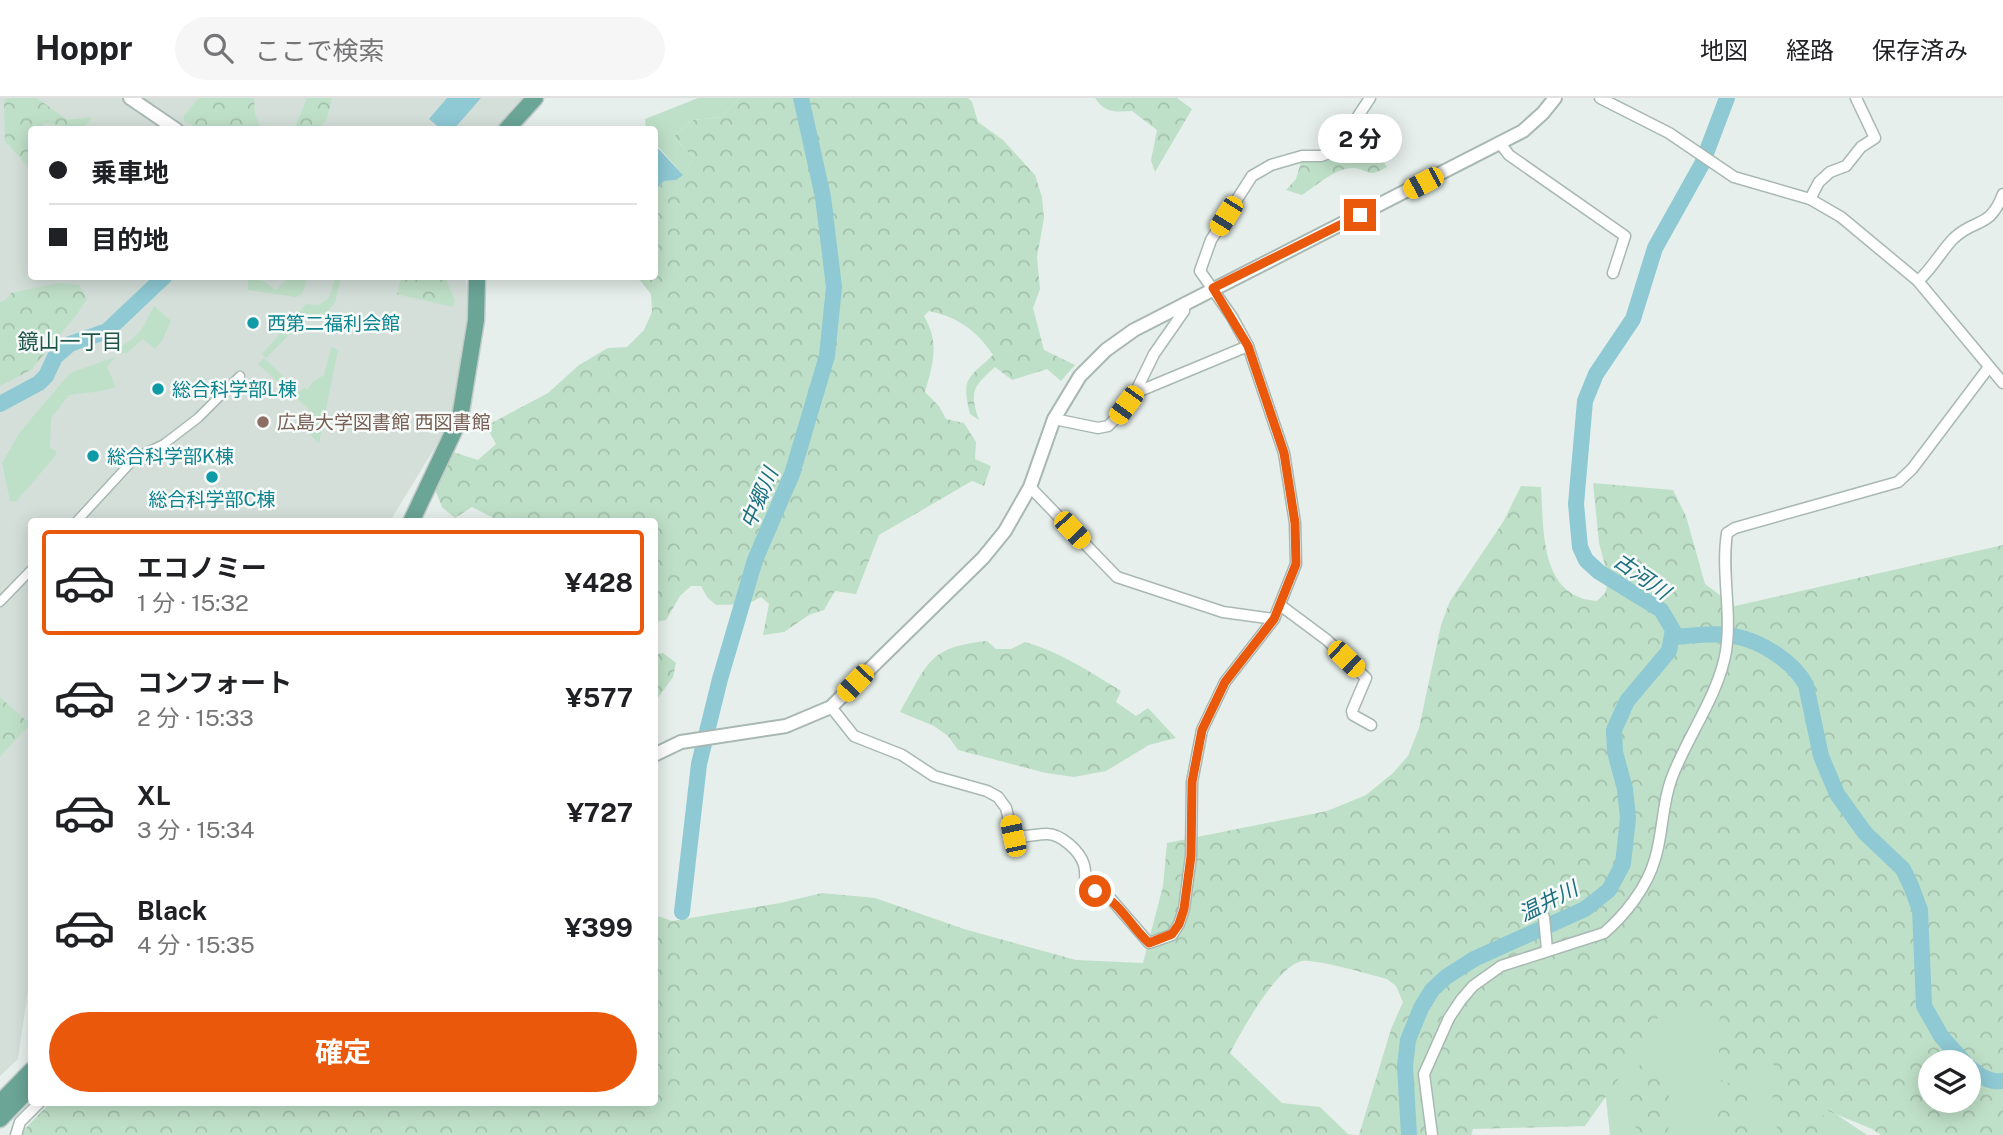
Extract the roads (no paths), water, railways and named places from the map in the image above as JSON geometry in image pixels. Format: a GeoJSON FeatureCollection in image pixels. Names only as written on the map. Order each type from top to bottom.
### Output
{"type":"FeatureCollection","features":[{"type":"Feature","properties":{"kind":"main road"},"geometry":{"type":"LineString","coordinates":[[510,126],[535,98]]}},
{"type":"Feature","properties":{"kind":"main road"},"geometry":{"type":"LineString","coordinates":[[413,518],[460,418],[476,320],[477,280]]}},
{"type":"Feature","properties":{"kind":"main road"},"geometry":{"type":"LineString","coordinates":[[0,1103],[28,1074]]}},
{"type":"Feature","properties":{"kind":"main road"},"geometry":{"type":"LineString","coordinates":[[0,1119],[28,1090]]}},
{"type":"Feature","properties":{"kind":"street"},"geometry":{"type":"LineString","coordinates":[[130,98],[172,126]]}},
{"type":"Feature","properties":{"kind":"street"},"geometry":{"type":"LineString","coordinates":[[831,707],[854,736],[902,755],[934,776],[987,791],[998,797],[1006,808],[1013,836],[1023,838],[1048,834],[1057,836],[1072,847],[1082,858],[1085,887],[1110,898],[1149,943],[1172,934],[1184,909],[1191,856],[1192,782],[1202,730],[1225,682],[1274,619],[1296,564],[1295,523],[1284,453],[1248,346],[1200,271],[1211,240],[1252,176],[1271,165],[1302,156],[1321,156],[1335,151],[1370,98]]}},
{"type":"Feature","properties":{"kind":"street"},"geometry":{"type":"LineString","coordinates":[[658,753],[681,742],[786,726],[831,707],[983,558],[1005,530],[1030,487],[1054,419],[1080,376],[1106,350],[1134,330],[1213,288],[1294,250],[1500,144],[1523,131],[1555,98]]}},
{"type":"Feature","properties":{"kind":"street"},"geometry":{"type":"LineString","coordinates":[[1600,98],[1669,133],[1734,177],[1810,199],[1841,217],[1918,281],[2003,383]]}},
{"type":"Feature","properties":{"kind":"street"},"geometry":{"type":"LineString","coordinates":[[1810,199],[1819,183],[1830,172],[1846,166],[1861,147],[1875,138],[1856,98]]}},
{"type":"Feature","properties":{"kind":"street"},"geometry":{"type":"LineString","coordinates":[[1500,144],[1509,155],[1625,236],[1613,274]]}},
{"type":"Feature","properties":{"kind":"street"},"geometry":{"type":"LineString","coordinates":[[1918,281],[1956,236],[1991,217],[2003,194]]}},
{"type":"Feature","properties":{"kind":"street"},"geometry":{"type":"LineString","coordinates":[[1054,419],[1098,428],[1108,426],[1135,393],[1154,354],[1184,311],[1185,303]]}},
{"type":"Feature","properties":{"kind":"street"},"geometry":{"type":"LineString","coordinates":[[1135,393],[1248,346]]}},
{"type":"Feature","properties":{"kind":"street"},"geometry":{"type":"LineString","coordinates":[[1432,1135],[1424,1074],[1449,1018],[1461,1000],[1480,981],[1502,966],[1547,948],[1604,933],[1615,924],[1642,888],[1656,858],[1671,780],[1716,681],[1726,648],[1727,533],[1735,528],[1898,482],[1912,468],[1989,366]]}},
{"type":"Feature","properties":{"kind":"street"},"geometry":{"type":"LineString","coordinates":[[80,518],[135,458],[164,444],[198,418],[240,376]]}},
{"type":"Feature","properties":{"kind":"street"},"geometry":{"type":"LineString","coordinates":[[1030,487],[1117,577],[1223,612],[1274,619]]}},
{"type":"Feature","properties":{"kind":"street"},"geometry":{"type":"LineString","coordinates":[[0,602],[28,573]]}},
{"type":"Feature","properties":{"kind":"street"},"geometry":{"type":"LineString","coordinates":[[1280,605],[1327,640],[1366,678],[1352,711],[1353,715],[1371,725]]}},
{"type":"Feature","properties":{"kind":"street"},"geometry":{"type":"LineString","coordinates":[[1544,917],[1547,948]]}},
{"type":"Feature","properties":{"kind":"street"},"geometry":{"type":"LineString","coordinates":[[16,1135],[20,1122],[36,1106]]}},
{"type":"Feature","properties":{"kind":"water"},"geometry":{"type":"Polygon","coordinates":[[[447,98],[481,98],[457,126],[437,126],[429,119],[447,98]]]}},
{"type":"Feature","properties":{"kind":"water"},"geometry":{"type":"Polygon","coordinates":[[[658,148],[683,175],[676,180],[664,181],[658,188],[658,148]]]}},
{"type":"Feature","properties":{"kind":"waterway","name":"中郷川"},"geometry":{"type":"LineString","coordinates":[[682,912],[699,764],[720,679],[755,560],[792,474],[827,356],[834,287],[823,197],[801,98]]}},
{"type":"Feature","properties":{"kind":"waterway","name":"温井川"},"geometry":{"type":"LineString","coordinates":[[1409,1135],[1405,1066],[1408,1040],[1421,1008],[1432,990],[1446,977],[1474,959],[1585,909],[1609,890],[1623,864],[1628,818],[1625,789],[1615,752],[1614,730],[1627,701],[1669,651],[1673,630],[1661,610],[1599,572],[1586,560],[1580,547],[1576,504],[1585,401],[1596,374],[1633,319],[1655,248],[1702,164],[1727,98]]}},
{"type":"Feature","properties":{"kind":"waterway"},"geometry":{"type":"LineString","coordinates":[[0,404],[39,383],[46,376],[55,357],[70,344],[107,331],[161,280]]}},
{"type":"Feature","properties":{"kind":"waterway","name":"古河川"},"geometry":{"type":"LineString","coordinates":[[1673,637],[1719,634],[1755,642],[1785,660],[1800,676],[1806,685],[1821,756],[1837,794],[1865,833],[1903,869],[1911,886],[1920,910],[1924,1006],[1941,1036],[1953,1050]]}},
{"type":"Feature","properties":{"kind":"waterway","name":"古河川"},"geometry":{"type":"LineString","coordinates":[[1981,1076],[1989,1080],[2003,1081]]}},
{"type":"Feature","properties":{"kind":"place","name":"西第二福利会館"},"geometry":{"type":"Point","coordinates":[253,323]}},
{"type":"Feature","properties":{"kind":"place","name":"総合科学部L棟"},"geometry":{"type":"Point","coordinates":[158,389]}},
{"type":"Feature","properties":{"kind":"place","name":"広島大学図書館 西図書館"},"geometry":{"type":"Point","coordinates":[263,422]}},
{"type":"Feature","properties":{"kind":"place","name":"総合科学部K棟"},"geometry":{"type":"Point","coordinates":[93,456]}},
{"type":"Feature","properties":{"kind":"place","name":"総合科学部C棟"},"geometry":{"type":"Point","coordinates":[212,477]}},
{"type":"Feature","properties":{"kind":"district","name":"鏡山一丁目"},"geometry":{"type":"Point","coordinates":[70,341]}}]}
